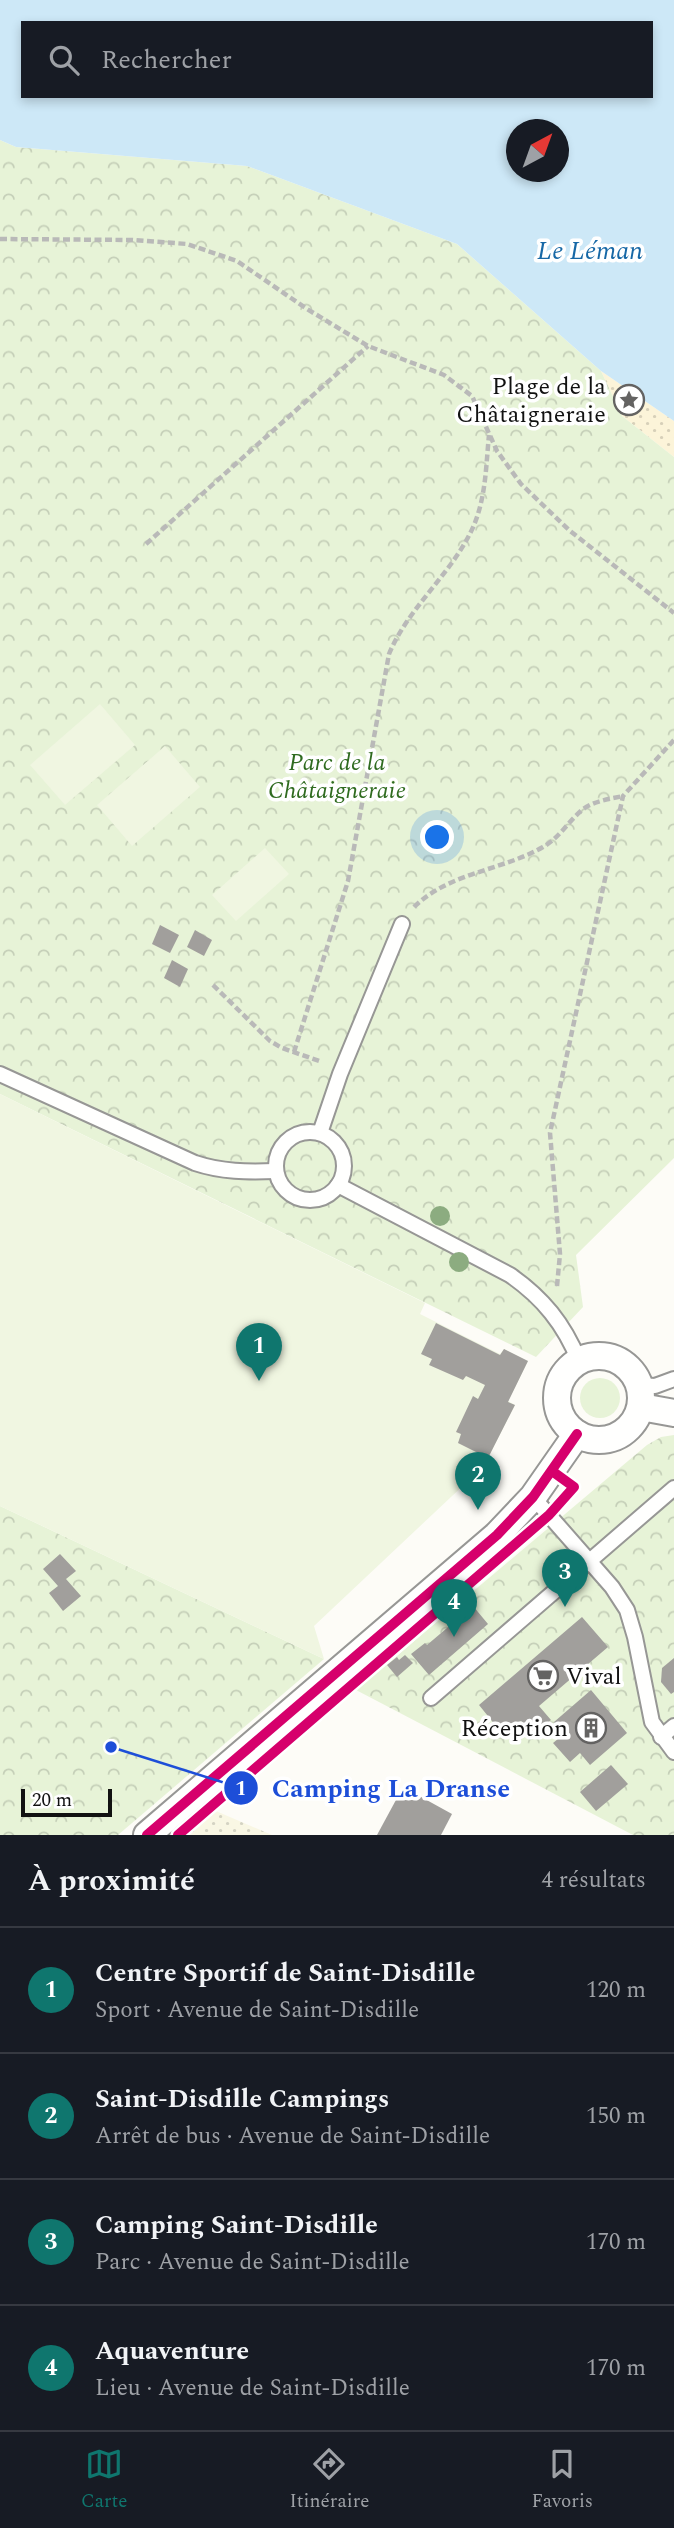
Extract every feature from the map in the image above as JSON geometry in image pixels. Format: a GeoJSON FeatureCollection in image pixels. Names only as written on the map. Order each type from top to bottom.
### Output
{"type":"FeatureCollection","features":[{"type":"Feature","properties":{"kind":"street"},"geometry":{"type":"LineString","coordinates":[[597,1356],[615,1359],[630,1370],[640,1396],[633,1424],[613,1438],[594,1440],[577,1434],[567,1426],[561,1415],[557,1396],[565,1373],[579,1361],[597,1356]]}},
{"type":"Feature","properties":{"kind":"street"},"geometry":{"type":"LineString","coordinates":[[640,1396],[674,1413]]}},
{"type":"Feature","properties":{"kind":"street"},"geometry":{"type":"LineString","coordinates":[[147,1835],[497,1535],[534,1497],[577,1434]]}},
{"type":"Feature","properties":{"kind":"lane"},"geometry":{"type":"LineString","coordinates":[[320,1133],[342,1070],[401,924]]}},
{"type":"Feature","properties":{"kind":"lane"},"geometry":{"type":"LineString","coordinates":[[0,1074],[195,1163],[231,1172],[276,1171]]}},
{"type":"Feature","properties":{"kind":"lane"},"geometry":{"type":"LineString","coordinates":[[302,1132],[320,1133],[332,1140],[342,1154],[344,1170],[338,1185],[324,1197],[307,1200],[286,1191],[276,1171],[277,1155],[288,1139],[302,1132]]}},
{"type":"Feature","properties":{"kind":"lane"},"geometry":{"type":"LineString","coordinates":[[338,1185],[510,1275],[534,1293],[554,1314],[579,1361]]}},
{"type":"Feature","properties":{"kind":"lane"},"geometry":{"type":"LineString","coordinates":[[640,1396],[655,1386],[674,1379]]}},
{"type":"Feature","properties":{"kind":"lane"},"geometry":{"type":"LineString","coordinates":[[431,1698],[674,1488]]}},
{"type":"Feature","properties":{"kind":"lane"},"geometry":{"type":"LineString","coordinates":[[534,1497],[612,1587],[626,1610],[635,1637],[652,1722],[674,1752]]}},
{"type":"Feature","properties":{"kind":"lane"},"geometry":{"type":"LineString","coordinates":[[662,1737],[674,1726]]}},
{"type":"Feature","properties":{"kind":"path"},"geometry":{"type":"LineString","coordinates":[[0,239],[132,240],[187,244],[237,261],[307,309],[368,346],[444,375],[472,396],[496,451],[521,484],[569,530],[674,613]]}},
{"type":"Feature","properties":{"kind":"path"},"geometry":{"type":"LineString","coordinates":[[146,544],[368,346]]}},
{"type":"Feature","properties":{"kind":"path"},"geometry":{"type":"LineString","coordinates":[[294,1052],[348,881],[389,654],[398,635],[459,551],[474,525],[484,496],[489,434]]}},
{"type":"Feature","properties":{"kind":"path"},"geometry":{"type":"LineString","coordinates":[[401,924],[418,903],[436,890],[472,873],[537,850],[561,834],[583,810],[623,796],[674,740]]}},
{"type":"Feature","properties":{"kind":"path"},"geometry":{"type":"LineString","coordinates":[[554,1314],[559,1254],[550,1133],[623,796]]}},
{"type":"Feature","properties":{"kind":"path"},"geometry":{"type":"LineString","coordinates":[[213,985],[270,1041],[342,1070]]}},
{"type":"Feature","properties":{"kind":"shaded area"},"geometry":{"type":"Polygon","coordinates":[[[216,1811],[272,1835],[188,1835],[216,1811]]]}},
{"type":"Feature","properties":{"kind":"green space","name":"Parc de la Châtaigneraie"},"geometry":{"type":"Polygon","coordinates":[[[0,140],[16,147],[247,166],[457,244],[601,371],[622,416],[674,457],[674,1158],[576,1255],[583,1307],[536,1357],[0,1094],[0,140]]]}},
{"type":"Feature","properties":{"kind":"green space"},"geometry":{"type":"Polygon","coordinates":[[[100,704],[135,745],[65,805],[30,765],[100,704]]]}},
{"type":"Feature","properties":{"kind":"green space"},"geometry":{"type":"Polygon","coordinates":[[[165,746],[200,787],[132,846],[97,805],[165,746]]]}},
{"type":"Feature","properties":{"kind":"green space"},"geometry":{"type":"Polygon","coordinates":[[[265,848],[289,874],[236,921],[212,895],[265,848]]]}},
{"type":"Feature","properties":{"kind":"green space"},"geometry":{"type":"Polygon","coordinates":[[[0,1094],[425,1303],[420,1314],[500,1354],[504,1349],[528,1361],[508,1401],[515,1405],[488,1458],[468,1481],[314,1626],[324,1659],[0,1506],[0,1094]]]}},
{"type":"Feature","properties":{"kind":"green space"},"geometry":{"type":"Polygon","coordinates":[[[600,1378],[614,1384],[620,1398],[614,1412],[600,1418],[586,1412],[580,1398],[586,1384],[600,1378]]]}},
{"type":"Feature","properties":{"kind":"green space"},"geometry":{"type":"Polygon","coordinates":[[[674,1435],[674,1835],[633,1835],[356,1690],[647,1445],[661,1437],[674,1435]]]}},
{"type":"Feature","properties":{"kind":"green space"},"geometry":{"type":"Polygon","coordinates":[[[0,1506],[324,1659],[118,1835],[0,1835],[0,1506]]]}},
{"type":"Feature","properties":{"kind":"sand","name":"Plage de la Châtaigneraie"},"geometry":{"type":"Polygon","coordinates":[[[601,371],[674,421],[674,457],[622,416],[601,371]]]}},
{"type":"Feature","properties":{"kind":"water","name":"Le Léman"},"geometry":{"type":"Polygon","coordinates":[[[0,0],[674,0],[674,421],[601,371],[457,244],[247,166],[16,147],[0,140],[0,0]]]}},
{"type":"Feature","properties":{"kind":"building"},"geometry":{"type":"Polygon","coordinates":[[[160,925],[179,935],[170,953],[152,944],[160,925]]]}},
{"type":"Feature","properties":{"kind":"building"},"geometry":{"type":"Polygon","coordinates":[[[195,930],[212,940],[204,956],[187,947],[195,930]]]}},
{"type":"Feature","properties":{"kind":"building"},"geometry":{"type":"Polygon","coordinates":[[[172,960],[188,969],[180,987],[164,978],[172,960]]]}},
{"type":"Feature","properties":{"kind":"building"},"geometry":{"type":"Polygon","coordinates":[[[436,1323],[500,1355],[504,1349],[528,1361],[508,1402],[515,1405],[488,1458],[458,1443],[461,1434],[456,1432],[473,1396],[478,1399],[485,1385],[466,1376],[463,1380],[429,1365],[432,1359],[421,1354],[436,1323]]]}},
{"type":"Feature","properties":{"kind":"building"},"geometry":{"type":"Polygon","coordinates":[[[60,1554],[76,1571],[66,1579],[81,1596],[63,1611],[49,1593],[58,1586],[43,1569],[60,1554]]]}},
{"type":"Feature","properties":{"kind":"building"},"geometry":{"type":"Polygon","coordinates":[[[473,1606],[488,1624],[429,1675],[411,1654],[425,1643],[427,1645],[473,1606]]]}},
{"type":"Feature","properties":{"kind":"building","name":"Vival"},"geometry":{"type":"Polygon","coordinates":[[[582,1617],[608,1647],[539,1706],[551,1720],[533,1735],[521,1721],[504,1736],[479,1705],[582,1617]]]}},
{"type":"Feature","properties":{"kind":"building"},"geometry":{"type":"Polygon","coordinates":[[[405,1655],[413,1663],[397,1677],[387,1665],[397,1657],[399,1660],[405,1655]]]}},
{"type":"Feature","properties":{"kind":"building"},"geometry":{"type":"Polygon","coordinates":[[[674,1658],[674,1692],[671,1694],[661,1682],[662,1668],[674,1658]]]}},
{"type":"Feature","properties":{"kind":"building","name":"Réception"},"geometry":{"type":"Polygon","coordinates":[[[591,1690],[627,1733],[590,1765],[580,1753],[570,1762],[553,1743],[564,1734],[554,1722],[591,1690]]]}},
{"type":"Feature","properties":{"kind":"building"},"geometry":{"type":"Polygon","coordinates":[[[611,1765],[628,1784],[596,1811],[580,1792],[611,1765]]]}},
{"type":"Feature","properties":{"kind":"building"},"geometry":{"type":"Polygon","coordinates":[[[403,1787],[452,1814],[441,1835],[377,1835],[403,1787]]]}},
{"type":"Feature","properties":{"kind":"cycle path"},"geometry":{"type":"LineString","coordinates":[[147,1835],[497,1535],[533,1497],[577,1434]]}},
{"type":"Feature","properties":{"kind":"cycle path"},"geometry":{"type":"LineString","coordinates":[[178,1835],[549,1515],[574,1487],[552,1471]]}},
{"type":"Feature","properties":{"kind":"place","name":"Plage de la Châtaigneraie"},"geometry":{"type":"Point","coordinates":[629,400]}},
{"type":"Feature","properties":{"kind":"place","name":"Centre Sportif de Saint-Disdille"},"geometry":{"type":"Point","coordinates":[259,1381]}},
{"type":"Feature","properties":{"kind":"place","name":"Saint-Disdille Campings"},"geometry":{"type":"Point","coordinates":[478,1510]}},
{"type":"Feature","properties":{"kind":"place","name":"Camping Saint-Disdille"},"geometry":{"type":"Point","coordinates":[565,1607]}},
{"type":"Feature","properties":{"kind":"place","name":"Aquaventure"},"geometry":{"type":"Point","coordinates":[454,1637]}},
{"type":"Feature","properties":{"kind":"place","name":"Vival"},"geometry":{"type":"Point","coordinates":[543,1676]}},
{"type":"Feature","properties":{"kind":"place","name":"Réception"},"geometry":{"type":"Point","coordinates":[591,1728]}},
{"type":"Feature","properties":{"kind":"place","name":"Camping La Dranse"},"geometry":{"type":"Point","coordinates":[111,1747]}}]}
